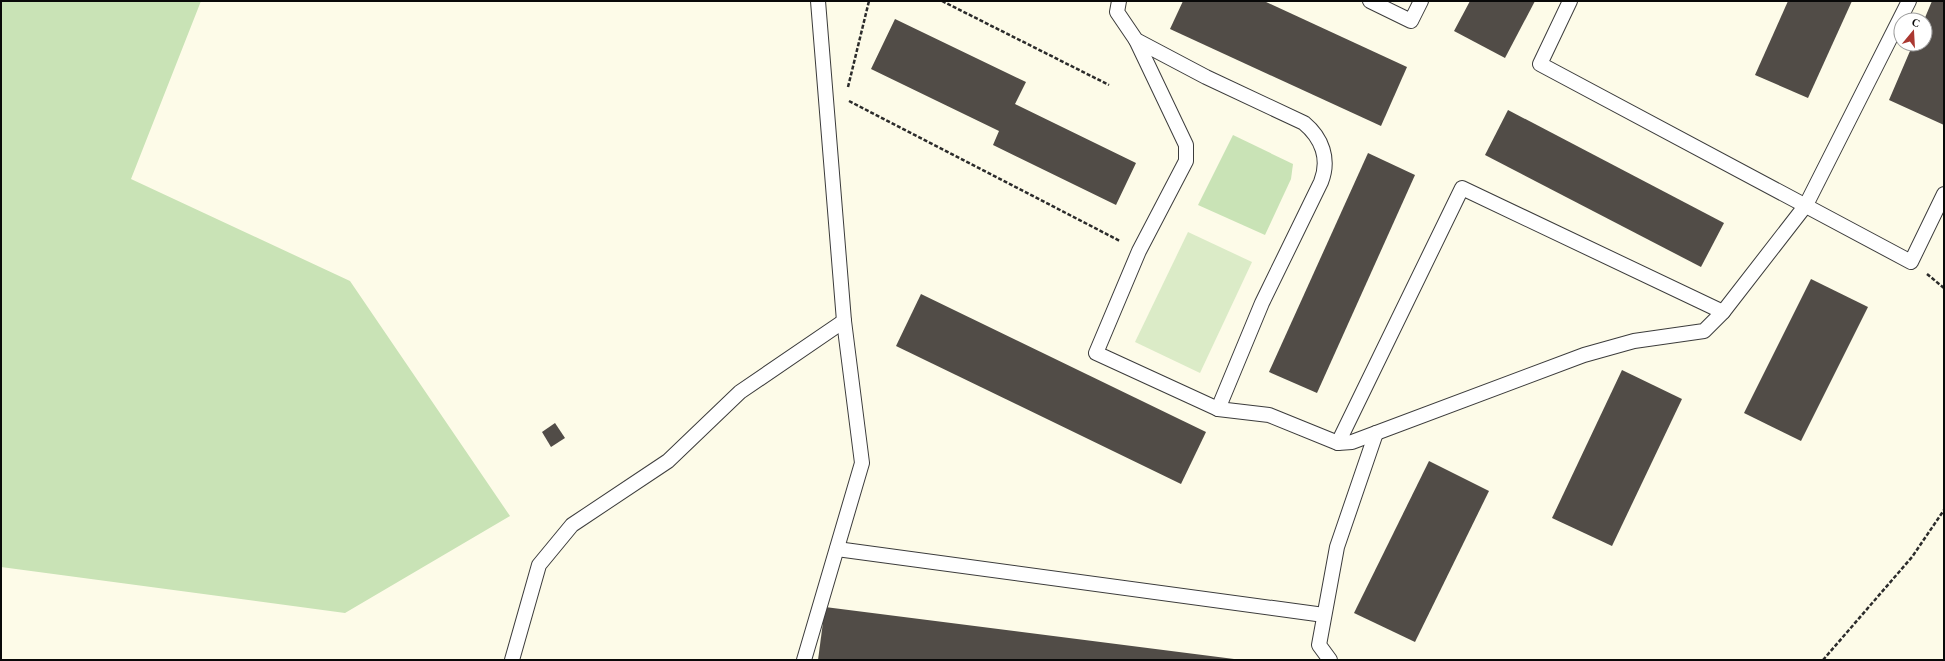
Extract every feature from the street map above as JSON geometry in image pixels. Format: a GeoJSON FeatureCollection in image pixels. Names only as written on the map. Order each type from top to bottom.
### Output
{"type":"FeatureCollection","features":[{"type":"Feature","properties":{"kind":"lane"},"geometry":{"type":"LineString","coordinates":[[804,660],[862,463],[844,321],[818,1]]}},
{"type":"Feature","properties":{"kind":"lane"},"geometry":{"type":"LineString","coordinates":[[1119,1],[1117,12],[1136,40],[1186,145],[1186,161],[1139,251],[1096,352],[1218,409],[1269,415],[1338,443],[1352,442],[1584,355],[1634,341],[1704,331],[1723,312],[1806,204],[1909,1]]}},
{"type":"Feature","properties":{"kind":"lane"},"geometry":{"type":"LineString","coordinates":[[1370,1],[1411,21],[1421,1]]}},
{"type":"Feature","properties":{"kind":"lane"},"geometry":{"type":"LineString","coordinates":[[1570,1],[1540,64],[1806,204],[1911,262],[1944,194]]}},
{"type":"Feature","properties":{"kind":"lane"},"geometry":{"type":"LineString","coordinates":[[1136,40],[1206,77],[1304,123],[1313,131],[1321,144],[1326,159],[1325,172],[1321,182],[1262,303],[1218,409]]}},
{"type":"Feature","properties":{"kind":"lane"},"geometry":{"type":"LineString","coordinates":[[1338,443],[1462,188],[1723,312]]}},
{"type":"Feature","properties":{"kind":"lane"},"geometry":{"type":"LineString","coordinates":[[512,660],[540,565],[572,525],[668,461],[740,392],[844,321]]}},
{"type":"Feature","properties":{"kind":"lane"},"geometry":{"type":"LineString","coordinates":[[1330,660],[1319,645],[1337,547],[1376,433]]}},
{"type":"Feature","properties":{"kind":"lane"},"geometry":{"type":"LineString","coordinates":[[837,549],[1324,615]]}},
{"type":"Feature","properties":{"kind":"path"},"geometry":{"type":"LineString","coordinates":[[845,99],[869,1]]}},
{"type":"Feature","properties":{"kind":"path"},"geometry":{"type":"LineString","coordinates":[[942,1],[1109,85]]}},
{"type":"Feature","properties":{"kind":"path"},"geometry":{"type":"LineString","coordinates":[[827,101],[845,99],[1139,251]]}},
{"type":"Feature","properties":{"kind":"path"},"geometry":{"type":"LineString","coordinates":[[1823,660],[1912,556],[1944,510]]}},
{"type":"Feature","properties":{"kind":"green space"},"geometry":{"type":"Polygon","coordinates":[[[1,1],[201,1],[131,179],[350,281],[510,516],[345,613],[1,567],[1,1]]]}},
{"type":"Feature","properties":{"kind":"green space"},"geometry":{"type":"Polygon","coordinates":[[[1233,135],[1293,164],[1291,179],[1265,235],[1198,205],[1233,135]]]}},
{"type":"Feature","properties":{"kind":"green space"},"geometry":{"type":"Polygon","coordinates":[[[1188,232],[1252,262],[1200,373],[1135,342],[1188,232]]]}},
{"type":"Feature","properties":{"kind":"building"},"geometry":{"type":"Polygon","coordinates":[[[1183,1],[1264,1],[1407,67],[1381,126],[1170,29],[1183,1]]]}},
{"type":"Feature","properties":{"kind":"building"},"geometry":{"type":"Polygon","coordinates":[[[1470,1],[1535,1],[1505,58],[1454,31],[1470,1]]]}},
{"type":"Feature","properties":{"kind":"building"},"geometry":{"type":"Polygon","coordinates":[[[1788,1],[1852,1],[1808,98],[1755,75],[1788,1]]]}},
{"type":"Feature","properties":{"kind":"building"},"geometry":{"type":"Polygon","coordinates":[[[1932,1],[1944,1],[1944,125],[1889,100],[1910,52],[1933,52],[1933,12],[1927,12],[1932,1]]]}},
{"type":"Feature","properties":{"kind":"building"},"geometry":{"type":"Polygon","coordinates":[[[895,19],[1026,82],[1015,104],[1136,163],[1116,205],[993,145],[999,131],[871,69],[895,19]]]}},
{"type":"Feature","properties":{"kind":"building"},"geometry":{"type":"Polygon","coordinates":[[[1508,110],[1724,223],[1701,267],[1485,155],[1508,110]]]}},
{"type":"Feature","properties":{"kind":"building"},"geometry":{"type":"Polygon","coordinates":[[[1368,153],[1415,175],[1317,393],[1269,372],[1368,153]]]}},
{"type":"Feature","properties":{"kind":"building"},"geometry":{"type":"Polygon","coordinates":[[[1811,279],[1868,307],[1801,441],[1744,413],[1811,279]]]}},
{"type":"Feature","properties":{"kind":"building"},"geometry":{"type":"Polygon","coordinates":[[[921,294],[1206,432],[1181,484],[896,346],[921,294]]]}},
{"type":"Feature","properties":{"kind":"building"},"geometry":{"type":"Polygon","coordinates":[[[1622,370],[1682,399],[1612,546],[1552,518],[1622,370]]]}},
{"type":"Feature","properties":{"kind":"building"},"geometry":{"type":"Polygon","coordinates":[[[555,423],[565,438],[551,447],[542,432],[555,423]]]}},
{"type":"Feature","properties":{"kind":"building"},"geometry":{"type":"Polygon","coordinates":[[[1429,461],[1489,491],[1415,642],[1354,613],[1429,461]]]}},
{"type":"Feature","properties":{"kind":"building"},"geometry":{"type":"Polygon","coordinates":[[[825,607],[1234,659],[1234,660],[818,660],[825,607]]]}}]}
